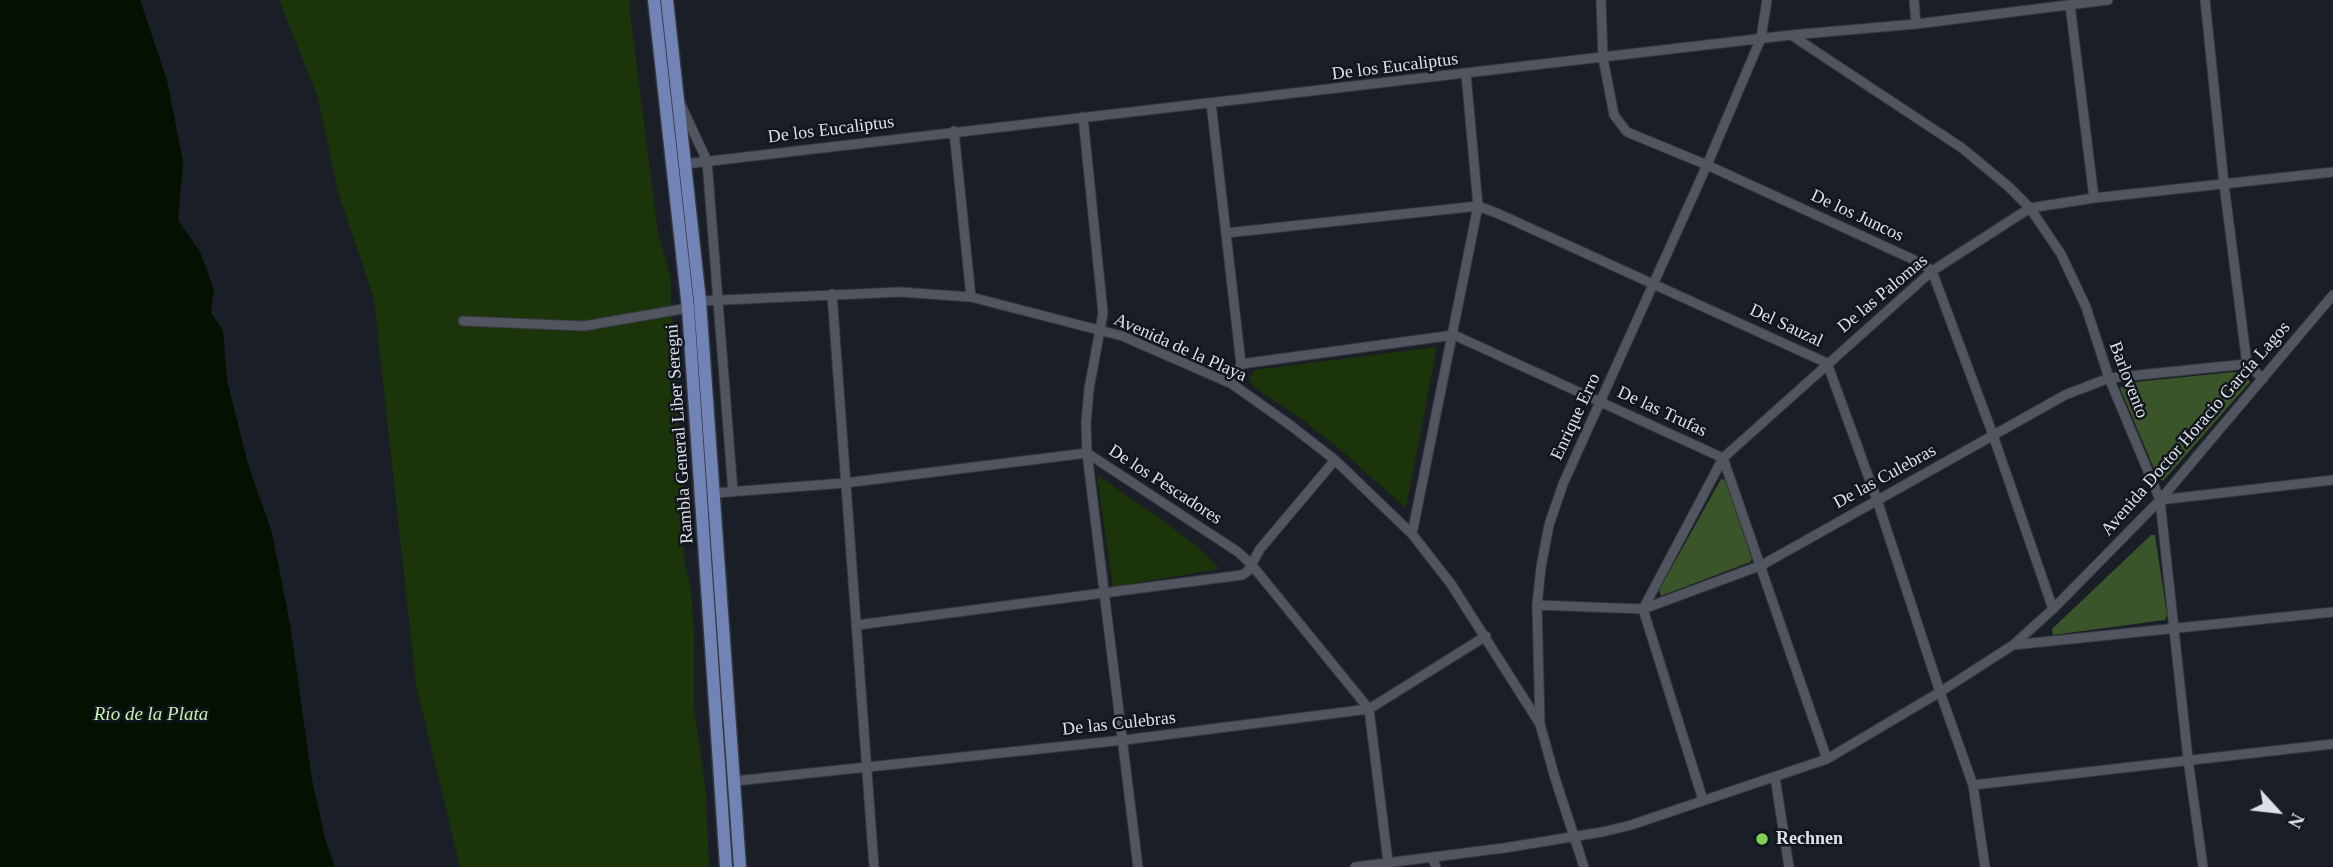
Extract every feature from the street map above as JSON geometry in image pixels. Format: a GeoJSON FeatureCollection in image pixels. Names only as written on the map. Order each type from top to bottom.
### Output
{"type":"FeatureCollection","features":[{"type":"Feature","properties":{"kind":"main road","name":"Rambla General Liber Seregni"},"geometry":{"type":"LineString","coordinates":[[654,0],[688,308],[726,867]]}},
{"type":"Feature","properties":{"kind":"main road","name":"Rambla General Liber Seregni"},"geometry":{"type":"LineString","coordinates":[[667,0],[700,301],[740,867]]}},
{"type":"Feature","properties":{"kind":"street"},"geometry":{"type":"LineString","coordinates":[[1601,0],[1603,58]]}},
{"type":"Feature","properties":{"kind":"street","name":"Enrique Erro"},"geometry":{"type":"LineString","coordinates":[[1584,867],[1555,778],[1541,724],[1537,606],[1549,524],[1563,485],[1761,38],[1767,0]]}},
{"type":"Feature","properties":{"kind":"street"},"geometry":{"type":"LineString","coordinates":[[1914,0],[1916,24]]}},
{"type":"Feature","properties":{"kind":"street","name":"De los Eucaliptus"},"geometry":{"type":"LineString","coordinates":[[685,164],[2108,0]]}},
{"type":"Feature","properties":{"kind":"street"},"geometry":{"type":"LineString","coordinates":[[2205,0],[2224,184],[2247,365],[2263,379]]}},
{"type":"Feature","properties":{"kind":"street"},"geometry":{"type":"LineString","coordinates":[[2070,5],[2094,198]]}},
{"type":"Feature","properties":{"kind":"street","name":"Barlovento"},"geometry":{"type":"LineString","coordinates":[[1791,35],[1962,148],[2030,208],[2061,254],[2086,307],[2109,378],[2160,500],[2188,759],[2203,867]]}},
{"type":"Feature","properties":{"kind":"street","name":"De los Juncos"},"geometry":{"type":"LineString","coordinates":[[1603,58],[1614,116],[1627,132],[1707,165],[1921,263],[1932,271]]}},
{"type":"Feature","properties":{"kind":"street"},"geometry":{"type":"LineString","coordinates":[[1412,534],[1478,206],[1466,74]]}},
{"type":"Feature","properties":{"kind":"street"},"geometry":{"type":"LineString","coordinates":[[678,97],[707,161],[733,492]]}},
{"type":"Feature","properties":{"kind":"street"},"geometry":{"type":"LineString","coordinates":[[1211,103],[1241,364],[1232,384]]}},
{"type":"Feature","properties":{"kind":"street"},"geometry":{"type":"LineString","coordinates":[[1083,117],[1103,313],[1089,390],[1087,453],[1138,867]]}},
{"type":"Feature","properties":{"kind":"street"},"geometry":{"type":"LineString","coordinates":[[954,131],[971,297]]}},
{"type":"Feature","properties":{"kind":"street","name":"De las Palomas"},"geometry":{"type":"LineString","coordinates":[[1643,609],[1724,458],[1932,271],[2030,208],[2094,198],[2333,172]]}},
{"type":"Feature","properties":{"kind":"street","name":"Del Sauzal"},"geometry":{"type":"LineString","coordinates":[[1226,233],[1478,206],[1827,363],[1877,500],[1973,785],[1985,867]]}},
{"type":"Feature","properties":{"kind":"street"},"geometry":{"type":"LineString","coordinates":[[1932,271],[1993,435],[2053,609]]}},
{"type":"Feature","properties":{"kind":"street","name":"Avenida de la Playa"},"geometry":{"type":"LineString","coordinates":[[700,301],[832,293],[900,292],[971,297],[1102,330],[1144,345],[1232,384],[1335,460],[1412,534],[1451,584],[1541,724]]}},
{"type":"Feature","properties":{"kind":"street"},"geometry":{"type":"LineString","coordinates":[[832,293],[874,867]]}},
{"type":"Feature","properties":{"kind":"street","name":"Avenida Doctor Horacio García Lagos"},"geometry":{"type":"LineString","coordinates":[[1354,867],[1574,838],[1631,825],[1827,759],[2013,645],[2053,609],[2160,500],[2333,295]]}},
{"type":"Feature","properties":{"kind":"street"},"geometry":{"type":"LineString","coordinates":[[463,321],[583,326],[688,308]]}},
{"type":"Feature","properties":{"kind":"street"},"geometry":{"type":"LineString","coordinates":[[1241,364],[1454,335]]}},
{"type":"Feature","properties":{"kind":"street","name":"De las Trufas"},"geometry":{"type":"LineString","coordinates":[[1454,335],[1724,458]]}},
{"type":"Feature","properties":{"kind":"street","name":"De las Culebras"},"geometry":{"type":"LineString","coordinates":[[1537,606],[1643,609],[1762,565],[2065,395],[2109,378],[2247,365]]}},
{"type":"Feature","properties":{"kind":"street","name":"De los Pescadores"},"geometry":{"type":"LineString","coordinates":[[715,494],[845,483],[1087,453],[1238,552],[1251,564],[1369,709]]}},
{"type":"Feature","properties":{"kind":"street"},"geometry":{"type":"LineString","coordinates":[[1724,458],[1827,759]]}},
{"type":"Feature","properties":{"kind":"street"},"geometry":{"type":"LineString","coordinates":[[857,625],[1242,576],[1248,571],[1260,549],[1335,460]]}},
{"type":"Feature","properties":{"kind":"street"},"geometry":{"type":"LineString","coordinates":[[2160,500],[2333,480]]}},
{"type":"Feature","properties":{"kind":"street"},"geometry":{"type":"LineString","coordinates":[[1643,609],[1703,800]]}},
{"type":"Feature","properties":{"kind":"street"},"geometry":{"type":"LineString","coordinates":[[2013,645],[2333,612]]}},
{"type":"Feature","properties":{"kind":"street","name":"De las Culebras"},"geometry":{"type":"LineString","coordinates":[[734,781],[1124,740],[1369,709],[1486,636]]}},
{"type":"Feature","properties":{"kind":"street"},"geometry":{"type":"LineString","coordinates":[[1369,709],[1388,862]]}},
{"type":"Feature","properties":{"kind":"street"},"geometry":{"type":"LineString","coordinates":[[1973,785],[2333,744]]}},
{"type":"Feature","properties":{"kind":"street"},"geometry":{"type":"LineString","coordinates":[[1775,777],[1789,867]]}},
{"type":"Feature","properties":{"kind":"street"},"geometry":{"type":"LineString","coordinates":[[1432,857],[1436,867]]}},
{"type":"Feature","properties":{"kind":"green space"},"geometry":{"type":"Polygon","coordinates":[[[279,0],[630,0],[658,232],[671,279],[680,462],[686,500],[682,529],[684,560],[691,588],[694,706],[706,793],[709,867],[460,867],[416,685],[374,299],[338,192],[318,98],[279,0]]]}},
{"type":"Feature","properties":{"kind":"green space"},"geometry":{"type":"Polygon","coordinates":[[[658,0],[662,0],[696,307],[734,867],[729,848],[658,0]]]}},
{"type":"Feature","properties":{"kind":"green space"},"geometry":{"type":"Polygon","coordinates":[[[1437,347],[1406,508],[1336,446],[1254,387],[1249,378],[1255,370],[1437,347]]]}},
{"type":"Feature","properties":{"kind":"green space"},"geometry":{"type":"Polygon","coordinates":[[[2234,372],[2244,374],[2250,382],[2163,481],[2158,478],[2120,388],[2126,383],[2234,372]]]}},
{"type":"Feature","properties":{"kind":"green space"},"geometry":{"type":"Polygon","coordinates":[[[1097,475],[1199,548],[1220,569],[1113,587],[1097,475]]]}},
{"type":"Feature","properties":{"kind":"green space"},"geometry":{"type":"Polygon","coordinates":[[[1721,479],[1725,480],[1752,559],[1661,596],[1659,590],[1721,479]]]}},
{"type":"Feature","properties":{"kind":"green space"},"geometry":{"type":"Polygon","coordinates":[[[2151,535],[2155,535],[2167,615],[2165,620],[2053,635],[2052,629],[2151,535]]]}},
{"type":"Feature","properties":{"kind":"water","name":"Río de la Plata"},"geometry":{"type":"Polygon","coordinates":[[[0,0],[140,0],[167,80],[183,162],[178,220],[200,252],[214,289],[211,313],[223,330],[227,380],[248,464],[272,533],[290,624],[312,780],[325,838],[335,867],[0,867],[0,0]]]}},
{"type":"Feature","properties":{"kind":"place","name":"Rechnen"},"geometry":{"type":"Point","coordinates":[1762,839]}}]}
